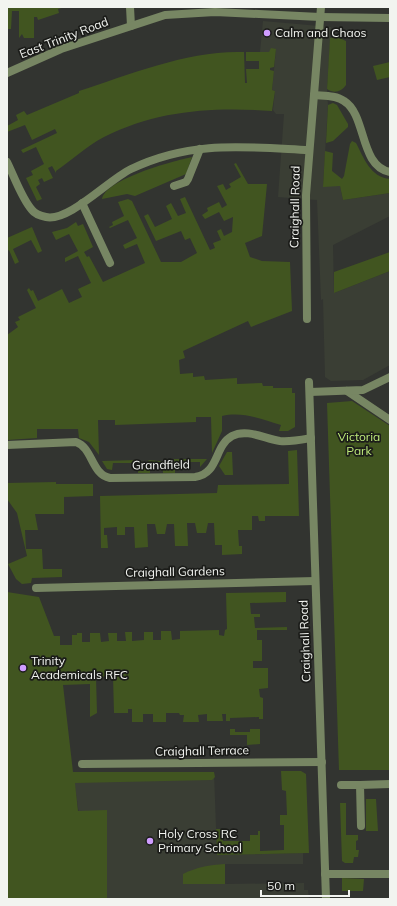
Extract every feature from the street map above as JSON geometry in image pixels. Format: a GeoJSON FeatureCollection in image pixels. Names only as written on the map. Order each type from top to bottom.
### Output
{"type":"FeatureCollection","features":[{"type":"Feature","properties":{"kind":"street"},"geometry":{"type":"LineString","coordinates":[[130,7],[131,26]]}},
{"type":"Feature","properties":{"kind":"street","name":"Craighall Road"},"geometry":{"type":"LineString","coordinates":[[307,319],[306,240],[309,150],[321,7]]}},
{"type":"Feature","properties":{"kind":"street","name":"East Trinity Road"},"geometry":{"type":"LineString","coordinates":[[7,73],[61,50],[165,15],[195,12],[297,11],[320,17],[390,18]]}},
{"type":"Feature","properties":{"kind":"street"},"geometry":{"type":"LineString","coordinates":[[314,95],[337,98],[347,102],[356,118],[371,157],[382,170],[390,172]]}},
{"type":"Feature","properties":{"kind":"street"},"geometry":{"type":"LineString","coordinates":[[7,162],[32,210],[46,217],[56,217],[68,214],[116,177],[140,164],[173,152],[244,147],[309,150]]}},
{"type":"Feature","properties":{"kind":"street"},"geometry":{"type":"LineString","coordinates":[[174,186],[186,182],[200,149]]}},
{"type":"Feature","properties":{"kind":"street"},"geometry":{"type":"LineString","coordinates":[[82,202],[110,263]]}},
{"type":"Feature","properties":{"kind":"street"},"geometry":{"type":"LineString","coordinates":[[310,393],[366,389],[390,377]]}},
{"type":"Feature","properties":{"kind":"street","name":"Craighall Road"},"geometry":{"type":"LineString","coordinates":[[309,382],[326,899]]}},
{"type":"Feature","properties":{"kind":"street"},"geometry":{"type":"LineString","coordinates":[[347,391],[390,420]]}},
{"type":"Feature","properties":{"kind":"street","name":"Grandfield"},"geometry":{"type":"LineString","coordinates":[[7,445],[76,442],[82,446],[98,472],[105,477],[188,477],[202,476],[209,471],[227,440],[239,433],[282,441],[311,438]]}},
{"type":"Feature","properties":{"kind":"street","name":"Craighall Gardens"},"geometry":{"type":"LineString","coordinates":[[36,588],[315,581]]}},
{"type":"Feature","properties":{"kind":"street","name":"Craighall Terrace"},"geometry":{"type":"LineString","coordinates":[[82,764],[322,762]]}},
{"type":"Feature","properties":{"kind":"street"},"geometry":{"type":"LineString","coordinates":[[341,785],[390,784]]}},
{"type":"Feature","properties":{"kind":"street"},"geometry":{"type":"LineString","coordinates":[[360,785],[361,826]]}},
{"type":"Feature","properties":{"kind":"street"},"geometry":{"type":"LineString","coordinates":[[325,874],[390,874]]}},
{"type":"Feature","properties":{"kind":"shaded area"},"geometry":{"type":"Polygon","coordinates":[[[263,21],[331,27],[323,186],[340,186],[343,200],[390,193],[390,216],[333,245],[334,293],[390,271],[390,365],[363,380],[331,381],[325,377],[323,299],[321,300],[317,200],[278,197],[284,114],[276,114],[273,110],[275,91],[272,90],[276,49],[269,52],[260,52],[263,21]]]}},
{"type":"Feature","properties":{"kind":"shaded area","name":"Holy Cross RC Primary School"},"geometry":{"type":"Polygon","coordinates":[[[73,772],[214,772],[217,855],[303,853],[303,864],[225,864],[225,884],[304,883],[304,890],[308,890],[309,899],[91,899],[73,772]]]}},
{"type":"Feature","properties":{"kind":"green space"},"geometry":{"type":"Polygon","coordinates":[[[7,7],[65,7],[58,9],[59,13],[38,20],[37,17],[34,17],[34,38],[24,38],[22,34],[19,38],[19,11],[12,11],[11,29],[7,29],[7,7]]]}},
{"type":"Feature","properties":{"kind":"green space"},"geometry":{"type":"Polygon","coordinates":[[[337,37],[346,41],[346,85],[340,91],[335,92],[327,89],[330,38],[337,37]]]}},
{"type":"Feature","properties":{"kind":"green space"},"geometry":{"type":"Polygon","coordinates":[[[271,48],[276,49],[274,67],[270,68],[270,70],[274,71],[272,90],[275,91],[272,111],[207,110],[186,112],[145,121],[124,128],[104,137],[56,171],[56,173],[52,166],[48,168],[53,178],[44,182],[42,178],[38,180],[40,184],[36,187],[42,199],[37,201],[26,178],[33,175],[31,171],[44,164],[36,147],[23,153],[21,150],[57,133],[55,129],[32,140],[25,125],[7,132],[7,126],[18,120],[16,115],[24,111],[27,115],[79,93],[79,91],[160,64],[223,52],[244,52],[245,83],[247,83],[246,69],[259,69],[259,61],[246,61],[246,52],[269,52],[271,48]]]}},
{"type":"Feature","properties":{"kind":"green space"},"geometry":{"type":"Polygon","coordinates":[[[390,62],[390,77],[377,80],[373,66],[390,62]]]}},
{"type":"Feature","properties":{"kind":"green space"},"geometry":{"type":"Polygon","coordinates":[[[333,103],[337,105],[348,124],[348,127],[333,141],[326,143],[328,105],[333,103]]]}},
{"type":"Feature","properties":{"kind":"green space"},"geometry":{"type":"Polygon","coordinates":[[[352,141],[356,143],[368,166],[377,175],[390,179],[390,193],[343,200],[340,186],[323,187],[325,151],[333,153],[332,171],[342,179],[352,141]]]}},
{"type":"Feature","properties":{"kind":"green space"},"geometry":{"type":"Polygon","coordinates":[[[192,157],[186,174],[135,196],[127,194],[102,199],[106,192],[127,178],[170,162],[192,157]]]}},
{"type":"Feature","properties":{"kind":"green space"},"geometry":{"type":"Polygon","coordinates":[[[236,163],[248,184],[267,184],[262,236],[245,243],[250,257],[262,261],[290,262],[292,311],[251,327],[248,321],[183,351],[185,358],[179,360],[180,374],[193,373],[193,377],[204,376],[205,380],[237,378],[237,384],[262,383],[263,386],[273,386],[273,388],[292,388],[292,393],[295,393],[295,427],[288,431],[279,431],[281,425],[259,418],[237,414],[222,416],[222,431],[212,453],[211,417],[196,417],[196,422],[115,425],[115,420],[98,420],[99,455],[89,442],[79,438],[78,429],[37,429],[37,438],[7,440],[7,335],[18,327],[15,322],[20,320],[18,317],[36,308],[27,290],[29,288],[31,291],[33,290],[38,301],[62,289],[69,303],[82,297],[78,289],[91,283],[78,256],[65,262],[65,258],[78,251],[69,234],[56,240],[52,232],[67,228],[76,222],[78,226],[83,224],[93,247],[84,252],[87,257],[89,256],[103,282],[145,263],[137,244],[125,249],[123,245],[137,238],[128,220],[110,228],[109,227],[113,225],[112,222],[124,216],[118,202],[128,199],[132,201],[161,262],[181,262],[197,253],[190,238],[185,240],[181,231],[156,241],[144,216],[148,214],[155,227],[172,219],[166,206],[171,203],[178,216],[186,213],[180,199],[185,197],[210,250],[215,248],[213,243],[221,240],[217,231],[221,229],[224,236],[232,232],[233,217],[224,221],[219,212],[205,219],[202,215],[208,211],[207,208],[219,202],[222,208],[227,205],[217,186],[223,184],[226,190],[231,187],[229,184],[241,177],[234,164],[236,163]]]}},
{"type":"Feature","properties":{"kind":"green space"},"geometry":{"type":"Polygon","coordinates":[[[32,227],[42,251],[38,253],[31,240],[13,249],[19,262],[15,264],[9,250],[7,251],[7,238],[32,227]]]}},
{"type":"Feature","properties":{"kind":"green space"},"geometry":{"type":"Polygon","coordinates":[[[390,252],[390,271],[334,293],[334,272],[390,252]]]}},
{"type":"Feature","properties":{"kind":"green space","name":"Victoria Park"},"geometry":{"type":"Polygon","coordinates":[[[352,401],[390,426],[390,770],[339,770],[327,403],[352,401]]]}},
{"type":"Feature","properties":{"kind":"green space"},"geometry":{"type":"Polygon","coordinates":[[[297,450],[299,516],[265,516],[265,521],[259,521],[258,516],[252,516],[252,530],[238,530],[239,546],[242,546],[242,554],[222,555],[222,545],[215,545],[214,523],[208,523],[206,533],[197,533],[195,523],[187,523],[188,546],[175,546],[174,524],[167,524],[165,534],[157,534],[155,524],[147,524],[148,547],[135,548],[134,527],[125,527],[125,535],[117,535],[117,527],[104,528],[104,535],[107,535],[108,548],[101,548],[100,496],[217,493],[218,485],[289,484],[288,451],[297,450]]]}},
{"type":"Feature","properties":{"kind":"green space"},"geometry":{"type":"Polygon","coordinates":[[[227,452],[232,452],[233,475],[225,475],[219,466],[227,452]]]}},
{"type":"Feature","properties":{"kind":"green space"},"geometry":{"type":"Polygon","coordinates":[[[174,459],[207,459],[200,467],[200,462],[175,462],[175,473],[163,473],[162,462],[150,463],[150,473],[138,473],[138,463],[113,463],[112,470],[107,469],[102,461],[138,460],[146,463],[149,460],[169,462],[174,459]]]}},
{"type":"Feature","properties":{"kind":"green space"},"geometry":{"type":"Polygon","coordinates":[[[56,482],[56,484],[93,484],[93,496],[64,497],[64,514],[35,514],[38,530],[25,530],[26,549],[42,549],[43,569],[62,569],[62,577],[32,578],[31,583],[22,584],[16,579],[8,564],[27,556],[17,513],[7,499],[7,483],[56,482]]]}},
{"type":"Feature","properties":{"kind":"green space"},"geometry":{"type":"Polygon","coordinates":[[[7,592],[39,597],[54,636],[60,636],[60,645],[72,645],[72,635],[77,635],[77,633],[82,633],[82,642],[90,642],[90,633],[100,633],[101,642],[109,641],[108,633],[117,633],[117,641],[126,641],[125,632],[132,632],[132,641],[144,640],[144,632],[153,632],[153,640],[161,640],[161,631],[171,631],[172,640],[180,639],[180,631],[219,630],[219,635],[224,636],[225,630],[227,629],[226,593],[286,592],[286,602],[250,603],[251,614],[260,614],[260,617],[254,617],[255,628],[287,627],[287,630],[257,630],[257,640],[262,640],[262,661],[253,661],[253,668],[268,668],[268,688],[259,689],[260,697],[263,698],[263,719],[259,719],[259,717],[230,718],[230,721],[226,721],[226,714],[222,714],[223,721],[207,721],[207,714],[198,715],[199,722],[183,722],[184,715],[180,715],[179,713],[166,713],[166,722],[153,722],[153,714],[143,714],[143,722],[132,722],[132,709],[128,709],[128,713],[114,713],[113,676],[96,677],[97,713],[90,717],[90,684],[63,685],[73,772],[214,772],[215,777],[212,780],[75,783],[78,811],[107,810],[107,899],[7,899],[7,592]]]}},
{"type":"Feature","properties":{"kind":"green space"},"geometry":{"type":"Polygon","coordinates":[[[230,729],[235,729],[235,732],[250,732],[250,729],[260,729],[260,744],[247,745],[247,735],[230,735],[230,729]]]}},
{"type":"Feature","properties":{"kind":"green space"},"geometry":{"type":"Polygon","coordinates":[[[281,771],[301,771],[306,774],[309,853],[217,855],[216,829],[223,829],[223,841],[250,841],[250,835],[258,835],[258,831],[260,831],[260,851],[284,850],[284,825],[280,825],[280,815],[287,815],[286,791],[282,790],[281,771]]]}},
{"type":"Feature","properties":{"kind":"green space"},"geometry":{"type":"Polygon","coordinates":[[[366,799],[376,799],[378,831],[366,831],[366,799]]]}},
{"type":"Feature","properties":{"kind":"green space"},"geometry":{"type":"Polygon","coordinates":[[[340,803],[346,803],[346,835],[358,835],[356,850],[359,850],[358,857],[354,857],[353,863],[345,863],[342,861],[340,803]]]}},
{"type":"Feature","properties":{"kind":"green space"},"geometry":{"type":"Polygon","coordinates":[[[225,864],[225,884],[183,884],[183,874],[203,867],[225,864]]]}},
{"type":"Feature","properties":{"kind":"green space"},"geometry":{"type":"Polygon","coordinates":[[[342,878],[364,879],[363,891],[342,891],[342,878]]]}},
{"type":"Feature","properties":{"kind":"place","name":"Calm and Chaos"},"geometry":{"type":"Point","coordinates":[267,33]}},
{"type":"Feature","properties":{"kind":"place","name":"Trinity Academicals RFC"},"geometry":{"type":"Point","coordinates":[23,668]}},
{"type":"Feature","properties":{"kind":"place","name":"Holy Cross RC Primary School"},"geometry":{"type":"Point","coordinates":[150,841]}}]}
